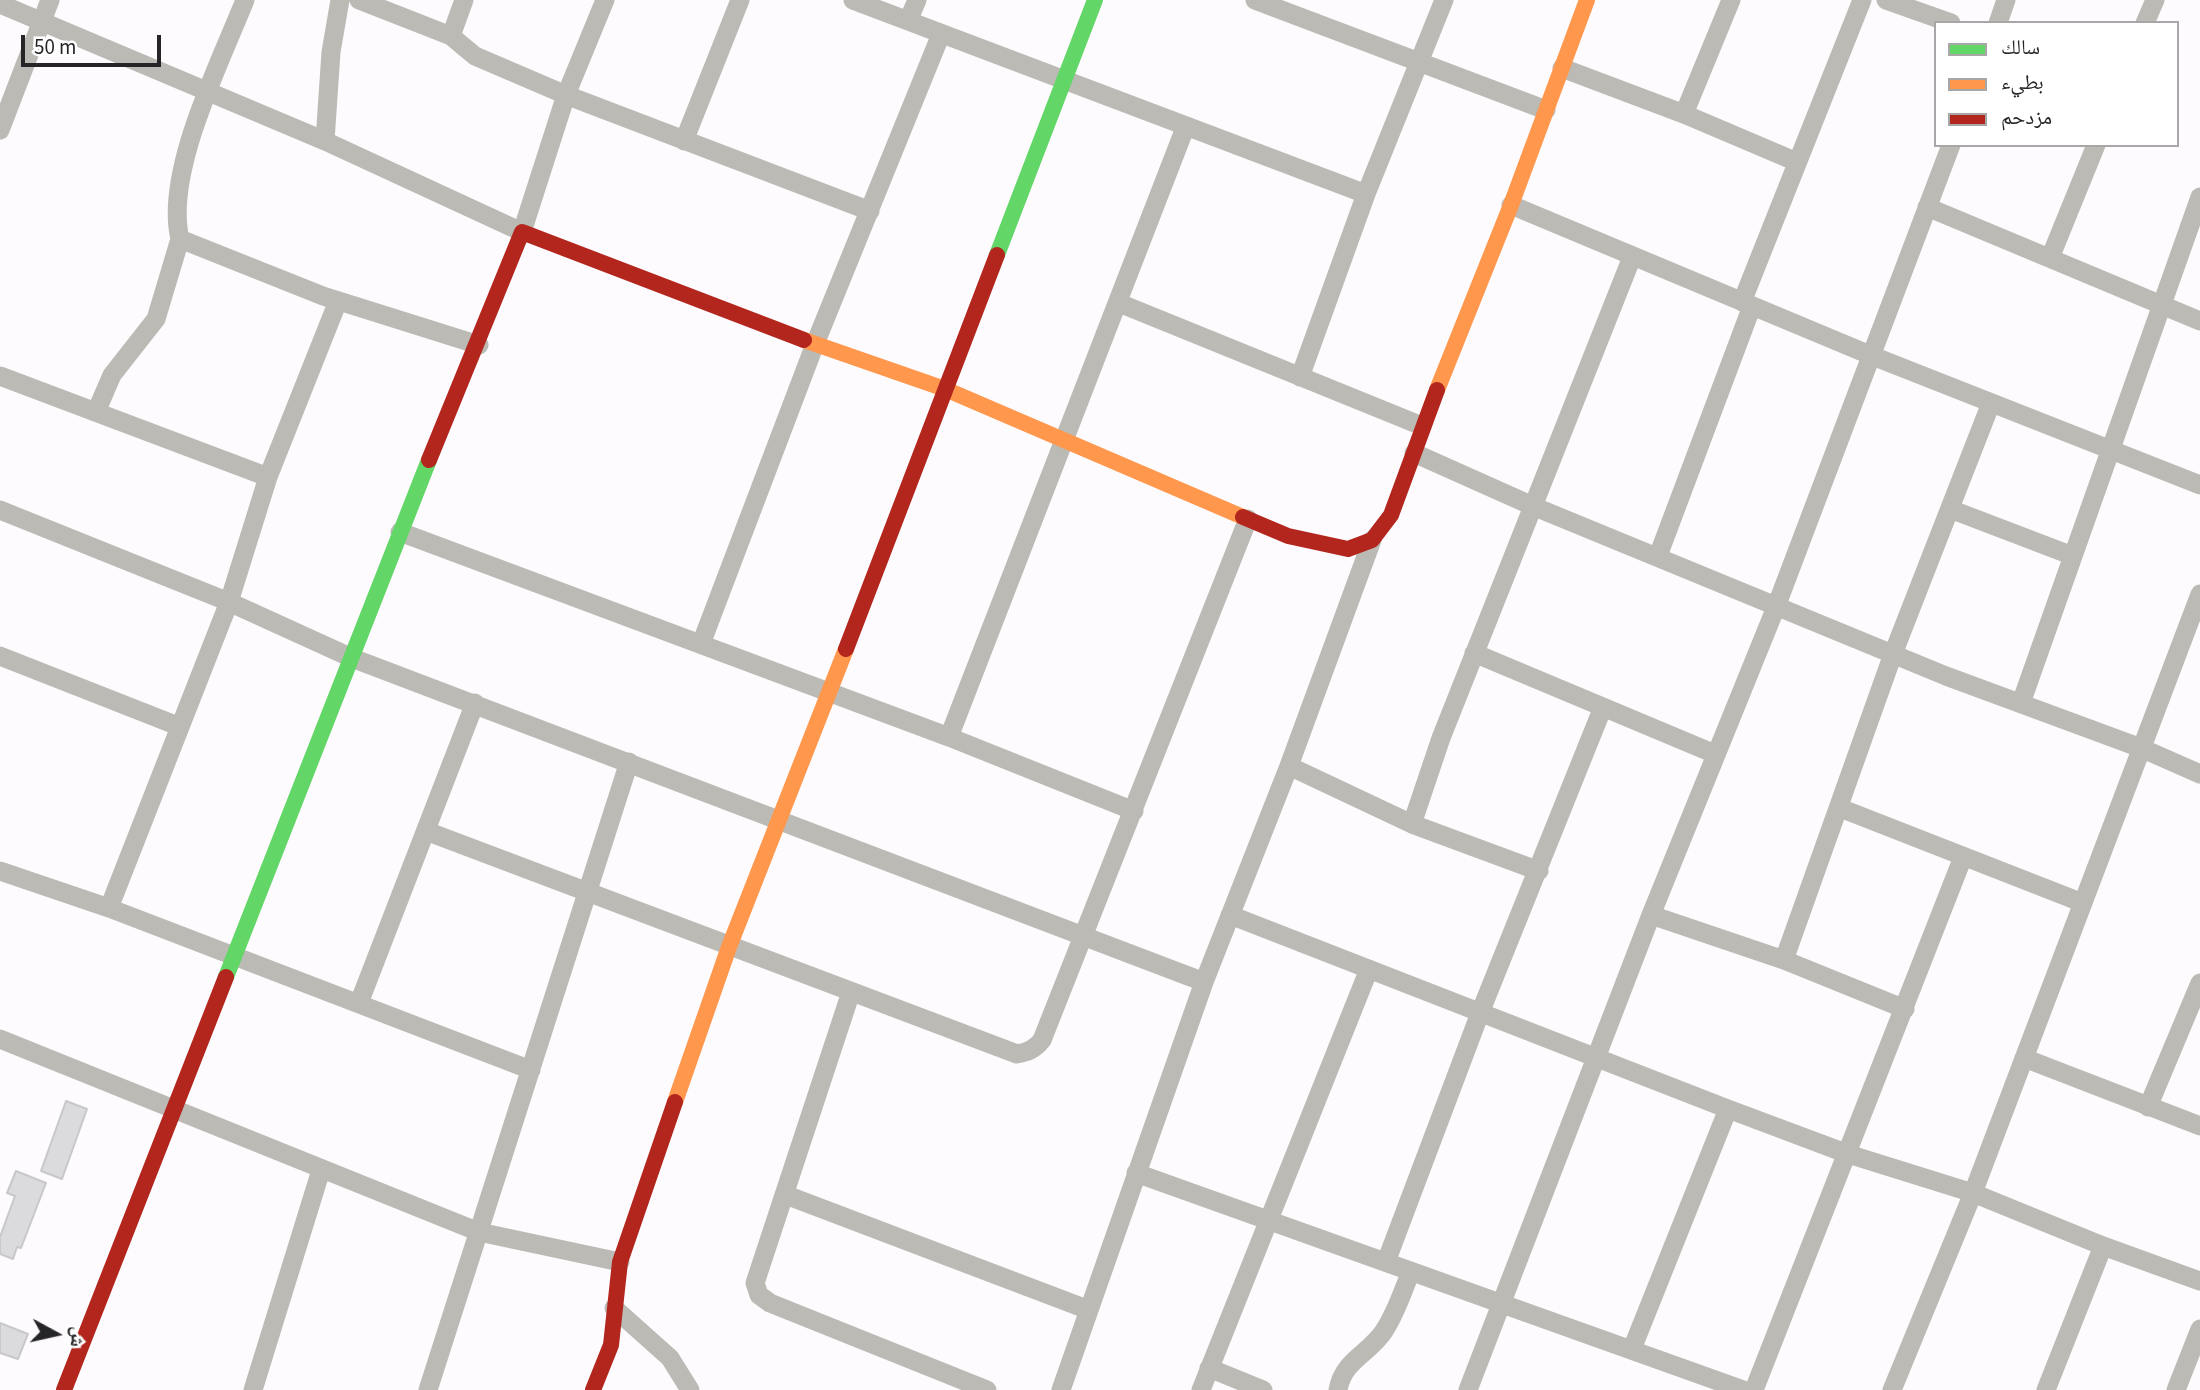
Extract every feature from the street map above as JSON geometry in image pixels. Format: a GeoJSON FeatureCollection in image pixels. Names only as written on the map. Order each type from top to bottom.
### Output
{"type":"FeatureCollection","features":[{"type":"Feature","properties":{"kind":"street"},"geometry":{"type":"LineString","coordinates":[[0,130],[50,0]]}},
{"type":"Feature","properties":{"kind":"street"},"geometry":{"type":"LineString","coordinates":[[96,412],[112,375],[156,319],[180,239],[175,218],[178,184],[209,92],[245,0]]}},
{"type":"Feature","properties":{"kind":"street"},"geometry":{"type":"LineString","coordinates":[[324,141],[331,52],[340,0]]}},
{"type":"Feature","properties":{"kind":"street"},"geometry":{"type":"LineString","coordinates":[[359,0],[451,36],[475,55],[566,95],[870,211]]}},
{"type":"Feature","properties":{"kind":"street"},"geometry":{"type":"LineString","coordinates":[[451,36],[464,0]]}},
{"type":"Feature","properties":{"kind":"street"},"geometry":{"type":"LineString","coordinates":[[66,1390],[400,532],[479,345],[523,232],[566,95],[605,0]]}},
{"type":"Feature","properties":{"kind":"street"},"geometry":{"type":"LineString","coordinates":[[684,141],[740,0]]}},
{"type":"Feature","properties":{"kind":"street"},"geometry":{"type":"LineString","coordinates":[[853,0],[1185,128],[1366,194]]}},
{"type":"Feature","properties":{"kind":"street"},"geometry":{"type":"LineString","coordinates":[[908,21],[917,0]]}},
{"type":"Feature","properties":{"kind":"street"},"geometry":{"type":"LineString","coordinates":[[593,1390],[611,1345],[620,1262],[729,947],[780,821],[1062,80],[1095,0]]}},
{"type":"Feature","properties":{"kind":"street"},"geometry":{"type":"LineString","coordinates":[[1255,0],[1546,110]]}},
{"type":"Feature","properties":{"kind":"street"},"geometry":{"type":"LineString","coordinates":[[1300,377],[1366,194],[1444,0]]}},
{"type":"Feature","properties":{"kind":"street"},"geometry":{"type":"LineString","coordinates":[[1061,1390],[1230,915],[1289,766],[1372,540],[1396,505],[1422,426],[1511,205],[1587,0]]}},
{"type":"Feature","properties":{"kind":"street"},"geometry":{"type":"LineString","coordinates":[[1684,114],[1731,0]]}},
{"type":"Feature","properties":{"kind":"street"},"geometry":{"type":"LineString","coordinates":[[1658,556],[1797,162],[1862,0]]}},
{"type":"Feature","properties":{"kind":"street"},"geometry":{"type":"LineString","coordinates":[[1886,0],[1945,21]]}},
{"type":"Feature","properties":{"kind":"street"},"geometry":{"type":"LineString","coordinates":[[1999,21],[2006,0]]}},
{"type":"Feature","properties":{"kind":"street"},"geometry":{"type":"LineString","coordinates":[[2146,21],[2155,0]]}},
{"type":"Feature","properties":{"kind":"street"},"geometry":{"type":"LineString","coordinates":[[0,4],[324,141],[523,232],[815,344],[945,389],[1065,438],[1288,536],[1348,549],[1372,540]]}},
{"type":"Feature","properties":{"kind":"street"},"geometry":{"type":"LineString","coordinates":[[701,644],[815,344],[941,34]]}},
{"type":"Feature","properties":{"kind":"street"},"geometry":{"type":"LineString","coordinates":[[1562,68],[1684,114],[1797,162]]}},
{"type":"Feature","properties":{"kind":"street"},"geometry":{"type":"LineString","coordinates":[[949,737],[1185,128]]}},
{"type":"Feature","properties":{"kind":"street"},"geometry":{"type":"LineString","coordinates":[[1468,1390],[1651,915],[1776,607],[1950,147]]}},
{"type":"Feature","properties":{"kind":"street"},"geometry":{"type":"LineString","coordinates":[[2050,258],[2095,147]]}},
{"type":"Feature","properties":{"kind":"street"},"geometry":{"type":"LineString","coordinates":[[2021,703],[2200,197]]}},
{"type":"Feature","properties":{"kind":"street"},"geometry":{"type":"LineString","coordinates":[[1511,205],[1870,355],[2200,485]]}},
{"type":"Feature","properties":{"kind":"street"},"geometry":{"type":"LineString","coordinates":[[1927,207],[2200,321]]}},
{"type":"Feature","properties":{"kind":"street"},"geometry":{"type":"LineString","coordinates":[[180,239],[338,301],[479,345]]}},
{"type":"Feature","properties":{"kind":"street"},"geometry":{"type":"LineString","coordinates":[[1412,824],[1474,653],[1535,507],[1632,257]]}},
{"type":"Feature","properties":{"kind":"street"},"geometry":{"type":"LineString","coordinates":[[109,908],[178,726],[229,602],[268,477],[338,301]]}},
{"type":"Feature","properties":{"kind":"street"},"geometry":{"type":"LineString","coordinates":[[1119,303],[1422,426]]}},
{"type":"Feature","properties":{"kind":"street"},"geometry":{"type":"LineString","coordinates":[[0,376],[268,477]]}},
{"type":"Feature","properties":{"kind":"street"},"geometry":{"type":"LineString","coordinates":[[1784,960],[1894,654],[1992,403]]}},
{"type":"Feature","properties":{"kind":"street"},"geometry":{"type":"LineString","coordinates":[[1414,453],[1535,507],[1776,607],[2141,748],[2200,774]]}},
{"type":"Feature","properties":{"kind":"street"},"geometry":{"type":"LineString","coordinates":[[1950,509],[2073,556]]}},
{"type":"Feature","properties":{"kind":"street"},"geometry":{"type":"LineString","coordinates":[[0,510],[229,602],[352,658],[1205,982]]}},
{"type":"Feature","properties":{"kind":"street"},"geometry":{"type":"LineString","coordinates":[[426,831],[1017,1054],[1026,1053],[1036,1048],[1042,1040],[1135,811],[1248,519]]}},
{"type":"Feature","properties":{"kind":"street"},"geometry":{"type":"LineString","coordinates":[[400,532],[949,737],[1135,811]]}},
{"type":"Feature","properties":{"kind":"street"},"geometry":{"type":"LineString","coordinates":[[1892,1390],[1973,1193],[2200,594]]}},
{"type":"Feature","properties":{"kind":"street"},"geometry":{"type":"LineString","coordinates":[[1474,653],[1715,754]]}},
{"type":"Feature","properties":{"kind":"street"},"geometry":{"type":"LineString","coordinates":[[1,659],[178,726]]}},
{"type":"Feature","properties":{"kind":"street"},"geometry":{"type":"LineString","coordinates":[[359,1003],[475,703]]}},
{"type":"Feature","properties":{"kind":"street"},"geometry":{"type":"LineString","coordinates":[[1386,1262],[1480,1013],[1603,707]]}},
{"type":"Feature","properties":{"kind":"street"},"geometry":{"type":"LineString","coordinates":[[428,1390],[629,762]]}},
{"type":"Feature","properties":{"kind":"street"},"geometry":{"type":"LineString","coordinates":[[1289,766],[1412,824],[1539,871]]}},
{"type":"Feature","properties":{"kind":"street"},"geometry":{"type":"LineString","coordinates":[[1840,808],[2083,904]]}},
{"type":"Feature","properties":{"kind":"street"},"geometry":{"type":"LineString","coordinates":[[1754,1390],[1964,857]]}},
{"type":"Feature","properties":{"kind":"street"},"geometry":{"type":"LineString","coordinates":[[0,871],[109,908],[531,1070]]}},
{"type":"Feature","properties":{"kind":"street"},"geometry":{"type":"LineString","coordinates":[[1230,915],[1728,1109],[1849,1154],[1973,1193],[2103,1247],[2200,1281]]}},
{"type":"Feature","properties":{"kind":"street"},"geometry":{"type":"LineString","coordinates":[[1651,915],[1784,960],[1905,1009]]}},
{"type":"Feature","properties":{"kind":"street"},"geometry":{"type":"LineString","coordinates":[[1200,1390],[1369,969]]}},
{"type":"Feature","properties":{"kind":"street"},"geometry":{"type":"LineString","coordinates":[[2148,1107],[2200,983]]}},
{"type":"Feature","properties":{"kind":"street"},"geometry":{"type":"LineString","coordinates":[[851,992],[755,1283],[759,1294],[771,1303],[987,1390]]}},
{"type":"Feature","properties":{"kind":"street"},"geometry":{"type":"LineString","coordinates":[[0,1040],[479,1232],[620,1262]]}},
{"type":"Feature","properties":{"kind":"street"},"geometry":{"type":"LineString","coordinates":[[2024,1058],[2200,1126]]}},
{"type":"Feature","properties":{"kind":"street"},"geometry":{"type":"LineString","coordinates":[[1632,1349],[1728,1109]]}},
{"type":"Feature","properties":{"kind":"street"},"geometry":{"type":"LineString","coordinates":[[253,1390],[321,1170]]}},
{"type":"Feature","properties":{"kind":"street"},"geometry":{"type":"LineString","coordinates":[[1136,1173],[1743,1390]]}},
{"type":"Feature","properties":{"kind":"street"},"geometry":{"type":"LineString","coordinates":[[786,1195],[1089,1310]]}},
{"type":"Feature","properties":{"kind":"street"},"geometry":{"type":"LineString","coordinates":[[2046,1390],[2103,1247]]}},
{"type":"Feature","properties":{"kind":"street"},"geometry":{"type":"LineString","coordinates":[[1338,1390],[1341,1375],[1348,1366],[1383,1333],[1411,1271]]}},
{"type":"Feature","properties":{"kind":"street"},"geometry":{"type":"LineString","coordinates":[[614,1308],[670,1358],[690,1390]]}},
{"type":"Feature","properties":{"kind":"street"},"geometry":{"type":"LineString","coordinates":[[2176,1390],[2200,1329]]}},
{"type":"Feature","properties":{"kind":"street"},"geometry":{"type":"LineString","coordinates":[[1209,1368],[1263,1390]]}},
{"type":"Feature","properties":{"kind":"building"},"geometry":{"type":"Polygon","coordinates":[[[66,1101],[87,1109],[62,1179],[41,1171],[66,1101]]]}},
{"type":"Feature","properties":{"kind":"building"},"geometry":{"type":"Polygon","coordinates":[[[16,1171],[46,1183],[21,1248],[17,1247],[13,1259],[0,1254],[0,1237],[15,1196],[7,1193],[16,1171]]]}},
{"type":"Feature","properties":{"kind":"building"},"geometry":{"type":"Polygon","coordinates":[[[0,1323],[28,1334],[18,1359],[0,1353],[0,1323]]]}},
{"type":"Feature","properties":{"kind":"traffic: fast"},"geometry":{"type":"LineString","coordinates":[[997,255],[1095,0]]}},
{"type":"Feature","properties":{"kind":"traffic: fast"},"geometry":{"type":"LineString","coordinates":[[226,977],[429,460]]}},
{"type":"Feature","properties":{"kind":"traffic: slow"},"geometry":{"type":"LineString","coordinates":[[1437,390],[1511,205],[1587,0]]}},
{"type":"Feature","properties":{"kind":"traffic: slow"},"geometry":{"type":"LineString","coordinates":[[804,340],[945,389],[1243,517]]}},
{"type":"Feature","properties":{"kind":"traffic: slow"},"geometry":{"type":"LineString","coordinates":[[675,1102],[729,947],[846,649]]}},
{"type":"Feature","properties":{"kind":"traffic: jam"},"geometry":{"type":"LineString","coordinates":[[429,460],[522,232],[804,340]]}},
{"type":"Feature","properties":{"kind":"traffic: jam"},"geometry":{"type":"LineString","coordinates":[[846,649],[997,255]]}},
{"type":"Feature","properties":{"kind":"traffic: jam"},"geometry":{"type":"LineString","coordinates":[[1243,517],[1288,536],[1348,549],[1372,540],[1391,515],[1437,390]]}},
{"type":"Feature","properties":{"kind":"traffic: jam"},"geometry":{"type":"LineString","coordinates":[[64,1390],[226,977]]}},
{"type":"Feature","properties":{"kind":"traffic: jam"},"geometry":{"type":"LineString","coordinates":[[593,1390],[611,1345],[620,1262],[675,1102]]}}]}
